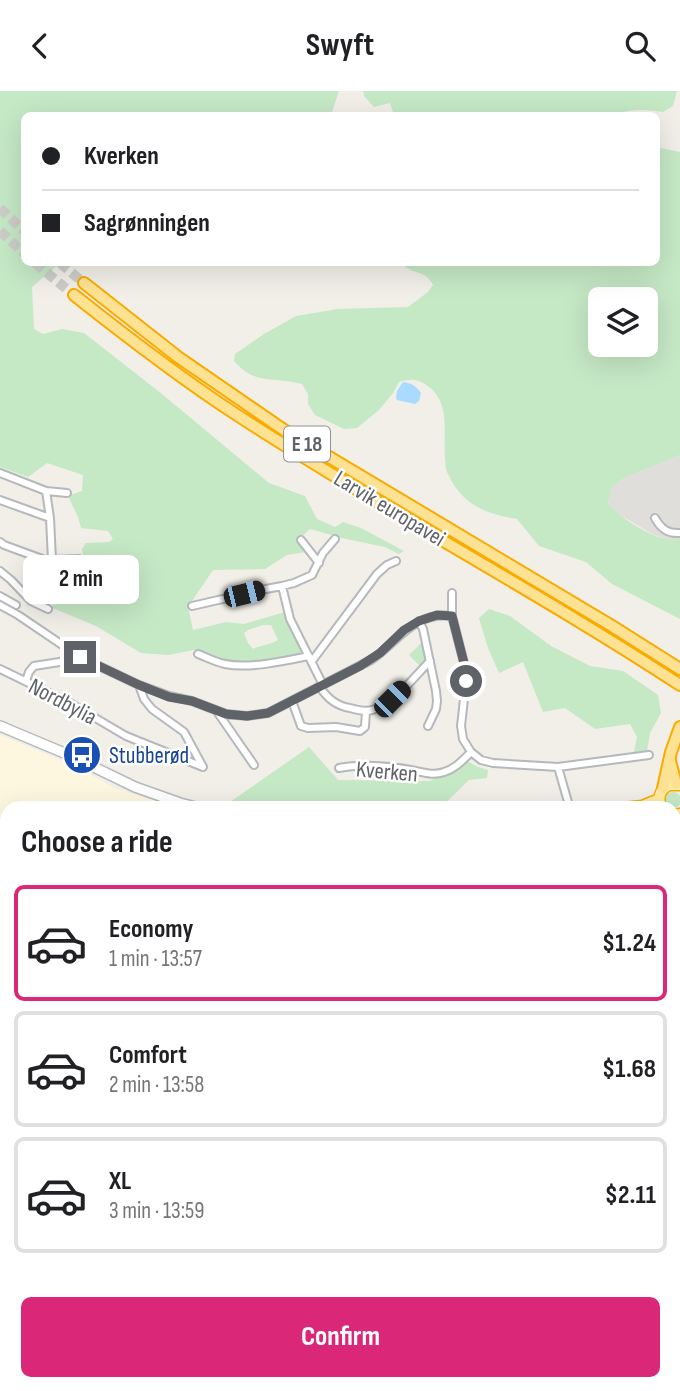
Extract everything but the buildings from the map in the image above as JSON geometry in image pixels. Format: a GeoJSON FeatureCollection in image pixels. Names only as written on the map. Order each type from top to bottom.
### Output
{"type":"FeatureCollection","features":[{"type":"Feature","properties":{"kind":"highway","name":"Larvik europavei"},"geometry":{"type":"LineString","coordinates":[[84,283],[178,356],[284,430],[680,669]]}},
{"type":"Feature","properties":{"kind":"highway","name":"Larvik europavei"},"geometry":{"type":"LineString","coordinates":[[74,295],[145,351],[237,415],[680,685]]}},
{"type":"Feature","properties":{"kind":"highway","name":"E 18"},"geometry":{"type":"LineString","coordinates":[[660,673],[680,692]]}},
{"type":"Feature","properties":{"kind":"highway"},"geometry":{"type":"LineString","coordinates":[[661,799],[674,740],[680,727]]}},
{"type":"Feature","properties":{"kind":"highway"},"geometry":{"type":"LineString","coordinates":[[661,799],[669,785],[678,784],[672,774],[670,758]]}},
{"type":"Feature","properties":{"kind":"main road"},"geometry":{"type":"LineString","coordinates":[[0,726],[135,787],[174,801]]}},
{"type":"Feature","properties":{"kind":"street"},"geometry":{"type":"LineString","coordinates":[[0,473],[46,491],[67,493]]}},
{"type":"Feature","properties":{"kind":"street"},"geometry":{"type":"LineString","coordinates":[[46,491],[52,560]]}},
{"type":"Feature","properties":{"kind":"street"},"geometry":{"type":"LineString","coordinates":[[0,499],[50,518]]}},
{"type":"Feature","properties":{"kind":"street"},"geometry":{"type":"LineString","coordinates":[[655,518],[664,530],[680,533]]}},
{"type":"Feature","properties":{"kind":"street"},"geometry":{"type":"LineString","coordinates":[[192,607],[306,578],[312,575],[323,553],[335,539]]}},
{"type":"Feature","properties":{"kind":"street"},"geometry":{"type":"LineString","coordinates":[[301,540],[319,563]]}},
{"type":"Feature","properties":{"kind":"street"},"geometry":{"type":"LineString","coordinates":[[0,542],[45,560],[79,559]]}},
{"type":"Feature","properties":{"kind":"street"},"geometry":{"type":"LineString","coordinates":[[198,654],[239,666],[311,659],[377,574],[396,561]]}},
{"type":"Feature","properties":{"kind":"street"},"geometry":{"type":"LineString","coordinates":[[0,571],[31,601],[48,609]]}},
{"type":"Feature","properties":{"kind":"street"},"geometry":{"type":"LineString","coordinates":[[282,586],[290,619],[322,686],[333,702],[346,708],[373,710],[386,704],[430,661]]}},
{"type":"Feature","properties":{"kind":"street"},"geometry":{"type":"LineString","coordinates":[[452,593],[452,616],[466,681],[461,726],[463,739],[471,752],[481,760],[493,763],[558,767],[649,755]]}},
{"type":"Feature","properties":{"kind":"street"},"geometry":{"type":"LineString","coordinates":[[0,596],[16,605]]}},
{"type":"Feature","properties":{"kind":"street"},"geometry":{"type":"LineString","coordinates":[[0,605],[80,657],[139,685],[226,714],[247,716],[268,713],[371,660],[404,630],[419,621],[437,615],[452,616]]}},
{"type":"Feature","properties":{"kind":"street"},"geometry":{"type":"LineString","coordinates":[[419,621],[423,629],[437,701],[434,717],[428,726]]}},
{"type":"Feature","properties":{"kind":"street"},"geometry":{"type":"LineString","coordinates":[[26,681],[34,666],[80,657]]}},
{"type":"Feature","properties":{"kind":"street","name":"Nordbylia"},"geometry":{"type":"LineString","coordinates":[[0,669],[70,703],[127,736],[203,767],[184,732],[152,709],[144,699],[139,685]]}},
{"type":"Feature","properties":{"kind":"street"},"geometry":{"type":"LineString","coordinates":[[292,701],[301,726],[304,727],[336,727],[360,731],[365,727],[366,711]]}},
{"type":"Feature","properties":{"kind":"street"},"geometry":{"type":"LineString","coordinates":[[217,711],[254,765]]}},
{"type":"Feature","properties":{"kind":"street","name":"Kverken"},"geometry":{"type":"LineString","coordinates":[[339,768],[363,766],[410,770],[430,775],[446,772],[460,764],[471,752]]}},
{"type":"Feature","properties":{"kind":"street"},"geometry":{"type":"LineString","coordinates":[[558,767],[568,801]]}},
{"type":"Feature","properties":{"kind":"shaded area"},"geometry":{"type":"Polygon","coordinates":[[[680,455],[680,539],[666,539],[654,535],[613,511],[608,503],[612,487],[622,479],[680,455]]]}},
{"type":"Feature","properties":{"kind":"shaded area"},"geometry":{"type":"Polygon","coordinates":[[[0,735],[75,766],[114,788],[157,801],[0,801],[0,735]]]}},
{"type":"Feature","properties":{"kind":"green space"},"geometry":{"type":"Polygon","coordinates":[[[0,91],[339,91],[332,112],[21,112],[21,266],[56,266],[32,287],[34,329],[43,334],[62,329],[84,333],[269,483],[305,496],[317,519],[335,527],[343,522],[361,528],[404,551],[399,554],[385,547],[310,529],[299,539],[306,552],[287,555],[265,569],[213,570],[188,607],[193,630],[226,622],[244,624],[285,612],[306,655],[244,665],[222,662],[199,649],[168,655],[141,653],[96,626],[50,607],[64,599],[50,587],[86,573],[82,549],[86,543],[109,542],[113,539],[108,531],[81,528],[68,496],[82,491],[83,475],[47,463],[28,477],[0,467],[0,91]],[[263,625],[244,633],[253,649],[278,640],[271,625],[263,625]]]}},
{"type":"Feature","properties":{"kind":"green space"},"geometry":{"type":"Polygon","coordinates":[[[363,91],[677,91],[673,106],[663,112],[393,112],[390,103],[374,107],[363,91]]]}},
{"type":"Feature","properties":{"kind":"green space"},"geometry":{"type":"Polygon","coordinates":[[[660,148],[680,152],[680,455],[622,479],[612,487],[608,503],[625,519],[648,533],[664,539],[680,539],[680,619],[612,584],[586,562],[539,546],[517,519],[485,511],[468,501],[447,472],[443,411],[436,394],[425,384],[415,380],[399,382],[379,410],[357,428],[344,429],[315,415],[308,404],[308,394],[302,384],[258,377],[242,369],[234,361],[235,354],[296,316],[338,309],[408,307],[433,285],[426,276],[405,266],[660,266],[660,148]]]}},
{"type":"Feature","properties":{"kind":"green space"},"geometry":{"type":"Polygon","coordinates":[[[489,609],[510,616],[551,646],[590,666],[623,671],[658,695],[661,713],[650,733],[647,751],[634,752],[637,737],[630,724],[595,729],[565,708],[543,712],[523,662],[499,673],[479,618],[489,609]]]}},
{"type":"Feature","properties":{"kind":"green space"},"geometry":{"type":"Polygon","coordinates":[[[423,641],[427,656],[420,666],[409,655],[423,641]]]}},
{"type":"Feature","properties":{"kind":"green space"},"geometry":{"type":"Polygon","coordinates":[[[309,747],[338,780],[430,781],[467,761],[488,770],[487,778],[469,780],[447,801],[231,801],[309,747]]]}},
{"type":"Feature","properties":{"kind":"green space"},"geometry":{"type":"Polygon","coordinates":[[[673,792],[681,801],[665,800],[667,794],[673,792]]]}},
{"type":"Feature","properties":{"kind":"water"},"geometry":{"type":"Polygon","coordinates":[[[403,382],[414,385],[421,393],[415,404],[397,400],[397,391],[403,382]]]}},
{"type":"Feature","properties":{"kind":"tunnel"},"geometry":{"type":"LineString","coordinates":[[0,208],[21,228]]}},
{"type":"Feature","properties":{"kind":"tunnel"},"geometry":{"type":"LineString","coordinates":[[0,231],[21,250]]}},
{"type":"Feature","properties":{"kind":"tunnel"},"geometry":{"type":"LineString","coordinates":[[39,266],[74,295]]}},
{"type":"Feature","properties":{"kind":"tunnel"},"geometry":{"type":"LineString","coordinates":[[64,266],[84,283]]}},
{"type":"Feature","properties":{"kind":"place","name":"Stubberød"},"geometry":{"type":"Point","coordinates":[82,755]}},
{"type":"Feature","properties":{"kind":"route"},"geometry":{"type":"LineString","coordinates":[[80,657],[169,697],[192,701],[226,714],[247,716],[268,713],[360,666],[380,653],[404,630],[430,616],[443,614],[452,616],[466,681]]}}]}
